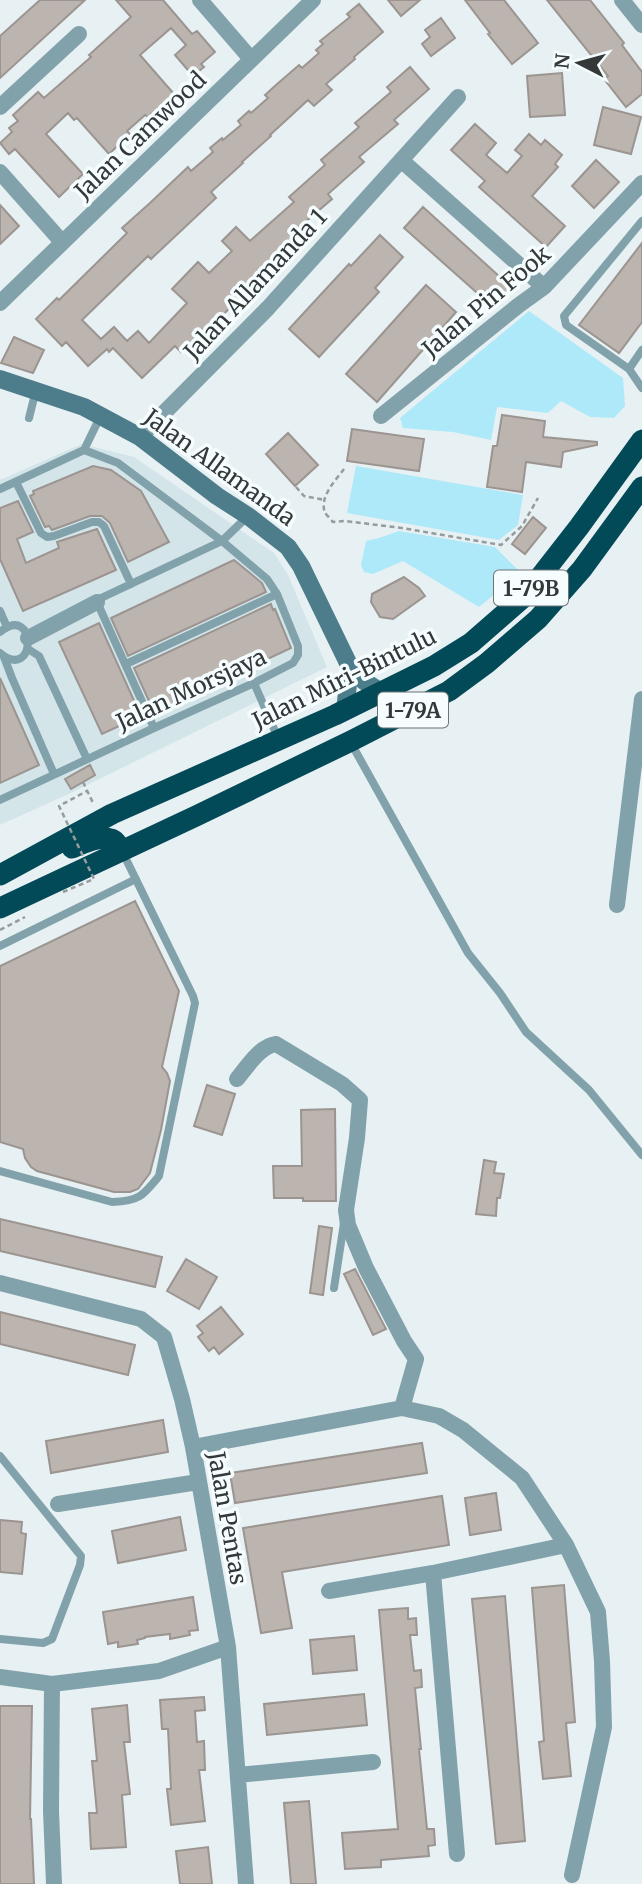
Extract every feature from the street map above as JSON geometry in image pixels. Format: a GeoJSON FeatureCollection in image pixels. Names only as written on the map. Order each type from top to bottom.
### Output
{"type":"FeatureCollection","features":[{"type":"Feature","properties":{"kind":"highway","name":"Jalan Miri-Bintulu"},"geometry":{"type":"LineString","coordinates":[[0,875],[112,814],[345,710],[435,666],[471,643],[526,595],[642,440]]}},
{"type":"Feature","properties":{"kind":"highway","name":"1-79A"},"geometry":{"type":"LineString","coordinates":[[0,908],[351,741],[449,691],[487,663],[538,619],[582,569],[642,487]]}},
{"type":"Feature","properties":{"kind":"highway"},"geometry":{"type":"LineString","coordinates":[[20,865],[101,838],[114,840],[122,851]]}},
{"type":"Feature","properties":{"kind":"street"},"geometry":{"type":"LineString","coordinates":[[200,0],[251,60]]}},
{"type":"Feature","properties":{"kind":"street","name":"Jalan Camwood"},"geometry":{"type":"LineString","coordinates":[[0,303],[313,0]]}},
{"type":"Feature","properties":{"kind":"street"},"geometry":{"type":"LineString","coordinates":[[622,0],[642,25]]}},
{"type":"Feature","properties":{"kind":"street"},"geometry":{"type":"LineString","coordinates":[[0,107],[79,34]]}},
{"type":"Feature","properties":{"kind":"street","name":"Jalan Allamanda 1"},"geometry":{"type":"LineString","coordinates":[[140,437],[268,308],[458,97]]}},
{"type":"Feature","properties":{"kind":"street"},"geometry":{"type":"LineString","coordinates":[[401,160],[544,287]]}},
{"type":"Feature","properties":{"kind":"street"},"geometry":{"type":"LineString","coordinates":[[0,172],[62,242]]}},
{"type":"Feature","properties":{"kind":"street","name":"Jalan Pin Fook"},"geometry":{"type":"LineString","coordinates":[[381,416],[544,287],[642,186]]}},
{"type":"Feature","properties":{"kind":"street","name":"Jalan Allamanda"},"geometry":{"type":"LineString","coordinates":[[0,379],[69,401],[140,437],[288,547],[296,555],[350,667],[364,681],[381,692]]}},
{"type":"Feature","properties":{"kind":"street"},"geometry":{"type":"LineString","coordinates":[[28,643],[97,604]]}},
{"type":"Feature","properties":{"kind":"street"},"geometry":{"type":"LineString","coordinates":[[345,710],[350,667]]}},
{"type":"Feature","properties":{"kind":"street"},"geometry":{"type":"LineString","coordinates":[[617,905],[642,699]]}},
{"type":"Feature","properties":{"kind":"street"},"geometry":{"type":"LineString","coordinates":[[237,1079],[264,1048],[276,1044],[342,1084],[360,1101],[346,1210],[348,1225],[366,1268],[416,1359],[402,1408]]}},
{"type":"Feature","properties":{"kind":"street","name":"Jalan Pentas"},"geometry":{"type":"LineString","coordinates":[[0,1283],[141,1319],[164,1337],[182,1399],[192,1447],[228,1647],[246,1884]]}},
{"type":"Feature","properties":{"kind":"street"},"geometry":{"type":"LineString","coordinates":[[192,1447],[402,1408],[439,1416],[463,1430],[522,1478],[566,1545],[598,1612],[604,1727],[572,1875]]}},
{"type":"Feature","properties":{"kind":"street"},"geometry":{"type":"LineString","coordinates":[[58,1504],[198,1482]]}},
{"type":"Feature","properties":{"kind":"street"},"geometry":{"type":"LineString","coordinates":[[328,1591],[433,1573],[566,1545]]}},
{"type":"Feature","properties":{"kind":"street"},"geometry":{"type":"LineString","coordinates":[[433,1573],[457,1854]]}},
{"type":"Feature","properties":{"kind":"street"},"geometry":{"type":"LineString","coordinates":[[0,1677],[52,1684],[159,1671],[228,1647]]}},
{"type":"Feature","properties":{"kind":"street"},"geometry":{"type":"LineString","coordinates":[[52,1684],[51,1811],[54,1884]]}},
{"type":"Feature","properties":{"kind":"street"},"geometry":{"type":"LineString","coordinates":[[238,1775],[373,1762]]}},
{"type":"Feature","properties":{"kind":"lane"},"geometry":{"type":"LineString","coordinates":[[642,221],[564,316],[566,325],[629,369],[642,388]]}},
{"type":"Feature","properties":{"kind":"lane"},"geometry":{"type":"LineString","coordinates":[[629,369],[642,349]]}},
{"type":"Feature","properties":{"kind":"lane"},"geometry":{"type":"LineString","coordinates":[[29,418],[36,390]]}},
{"type":"Feature","properties":{"kind":"lane"},"geometry":{"type":"LineString","coordinates":[[0,489],[84,450],[101,415]]}},
{"type":"Feature","properties":{"kind":"lane","name":"Jalan Morsjaya"},"geometry":{"type":"LineString","coordinates":[[0,800],[254,683],[293,663],[298,655],[298,646],[277,594],[267,579],[222,541],[118,463],[84,450]]}},
{"type":"Feature","properties":{"kind":"lane"},"geometry":{"type":"LineString","coordinates":[[16,482],[41,533],[47,537],[92,522],[99,522],[104,526],[131,583]]}},
{"type":"Feature","properties":{"kind":"lane"},"geometry":{"type":"LineString","coordinates":[[154,727],[97,604],[99,599],[222,541],[247,516]]}},
{"type":"Feature","properties":{"kind":"lane"},"geometry":{"type":"LineString","coordinates":[[126,664],[277,594]]}},
{"type":"Feature","properties":{"kind":"lane"},"geometry":{"type":"LineString","coordinates":[[0,611],[4,629],[13,626],[22,629],[28,643],[39,656],[87,759]]}},
{"type":"Feature","properties":{"kind":"lane"},"geometry":{"type":"LineString","coordinates":[[2,655],[9,659],[20,657],[28,643]]}},
{"type":"Feature","properties":{"kind":"lane"},"geometry":{"type":"LineString","coordinates":[[2,655],[54,774]]}},
{"type":"Feature","properties":{"kind":"lane"},"geometry":{"type":"LineString","coordinates":[[254,683],[279,741]]}},
{"type":"Feature","properties":{"kind":"lane"},"geometry":{"type":"LineString","coordinates":[[351,741],[468,953],[500,993],[526,1032],[589,1090],[642,1155]]}},
{"type":"Feature","properties":{"kind":"lane"},"geometry":{"type":"LineString","coordinates":[[0,1171],[112,1202],[130,1202],[146,1193],[159,1176],[195,1003],[122,851]]}},
{"type":"Feature","properties":{"kind":"lane"},"geometry":{"type":"LineString","coordinates":[[0,946],[136,879]]}},
{"type":"Feature","properties":{"kind":"lane"},"geometry":{"type":"LineString","coordinates":[[334,1288],[346,1210]]}},
{"type":"Feature","properties":{"kind":"lane"},"geometry":{"type":"LineString","coordinates":[[0,1456],[81,1556],[80,1566],[52,1639],[43,1643],[0,1639]]}},
{"type":"Feature","properties":{"kind":"path"},"geometry":{"type":"LineString","coordinates":[[344,469],[329,489],[325,500],[325,513],[333,522],[402,528],[501,545],[522,526],[538,498]]}},
{"type":"Feature","properties":{"kind":"path"},"geometry":{"type":"LineString","coordinates":[[296,487],[304,496],[325,500]]}},
{"type":"Feature","properties":{"kind":"path"},"geometry":{"type":"LineString","coordinates":[[62,892],[94,880],[59,806],[87,791],[83,782]]}},
{"type":"Feature","properties":{"kind":"shaded area"},"geometry":{"type":"Polygon","coordinates":[[[529,311],[623,378],[625,406],[614,418],[590,417],[561,401],[548,413],[497,407],[491,440],[453,432],[403,428],[400,418],[529,311]]]}},
{"type":"Feature","properties":{"kind":"shaded area"},"geometry":{"type":"Polygon","coordinates":[[[82,444],[134,457],[274,553],[288,575],[327,667],[0,825],[0,480],[82,444]]]}},
{"type":"Feature","properties":{"kind":"shaded area"},"geometry":{"type":"Polygon","coordinates":[[[356,466],[523,495],[518,525],[499,540],[347,513],[356,466]]]}},
{"type":"Feature","properties":{"kind":"shaded area"},"geometry":{"type":"Polygon","coordinates":[[[399,531],[495,547],[518,570],[479,607],[403,561],[373,574],[364,572],[361,565],[366,541],[399,531]]]}},
{"type":"Feature","properties":{"kind":"building"},"geometry":{"type":"Polygon","coordinates":[[[40,0],[85,0],[0,78],[0,36],[40,0]]]}},
{"type":"Feature","properties":{"kind":"building"},"geometry":{"type":"Polygon","coordinates":[[[116,0],[163,0],[192,34],[197,31],[215,52],[201,64],[204,67],[193,76],[175,55],[186,45],[171,28],[140,55],[174,94],[127,131],[130,134],[109,154],[77,118],[74,120],[68,113],[46,134],[83,174],[59,197],[15,149],[9,154],[0,143],[12,132],[9,128],[18,121],[13,115],[38,92],[44,98],[131,17],[116,0]]]}},
{"type":"Feature","properties":{"kind":"building"},"geometry":{"type":"Polygon","coordinates":[[[388,0],[420,0],[401,16],[388,0]]]}},
{"type":"Feature","properties":{"kind":"building"},"geometry":{"type":"Polygon","coordinates":[[[465,0],[504,0],[538,43],[512,64],[465,0]]]}},
{"type":"Feature","properties":{"kind":"building"},"geometry":{"type":"Polygon","coordinates":[[[547,0],[590,0],[624,43],[622,45],[642,72],[642,94],[626,107],[604,79],[608,76],[547,0]]]}},
{"type":"Feature","properties":{"kind":"building"},"geometry":{"type":"Polygon","coordinates":[[[359,4],[383,32],[326,84],[332,90],[314,106],[308,100],[211,192],[216,198],[151,259],[148,256],[82,320],[101,339],[114,327],[127,341],[138,331],[149,343],[187,303],[172,289],[198,262],[209,273],[232,251],[222,241],[236,227],[250,241],[294,202],[289,197],[325,165],[321,160],[359,127],[355,123],[391,92],[387,87],[410,67],[429,89],[394,120],[398,124],[359,157],[364,162],[328,194],[332,199],[296,230],[300,235],[293,241],[295,244],[211,327],[208,325],[181,352],[175,346],[142,378],[113,348],[109,352],[107,349],[88,366],[66,342],[62,346],[36,319],[127,233],[122,228],[188,167],[191,171],[213,152],[210,148],[241,125],[238,121],[268,98],[265,95],[276,85],[299,65],[302,68],[319,53],[316,50],[323,44],[320,41],[350,17],[347,14],[359,4]]]}},
{"type":"Feature","properties":{"kind":"building"},"geometry":{"type":"Polygon","coordinates":[[[441,18],[455,38],[431,56],[422,44],[430,37],[425,30],[441,18]]]}},
{"type":"Feature","properties":{"kind":"building"},"geometry":{"type":"Polygon","coordinates":[[[562,73],[565,115],[530,117],[527,76],[562,73]]]}},
{"type":"Feature","properties":{"kind":"building"},"geometry":{"type":"Polygon","coordinates":[[[603,107],[641,117],[631,154],[594,145],[603,107]]]}},
{"type":"Feature","properties":{"kind":"building"},"geometry":{"type":"Polygon","coordinates":[[[475,124],[496,143],[486,155],[507,173],[522,156],[515,150],[529,134],[541,145],[545,140],[562,155],[555,164],[558,167],[532,196],[565,226],[546,247],[479,187],[485,181],[451,150],[475,124]]]}},
{"type":"Feature","properties":{"kind":"building"},"geometry":{"type":"Polygon","coordinates":[[[596,160],[619,182],[594,208],[572,186],[596,160]]]}},
{"type":"Feature","properties":{"kind":"building"},"geometry":{"type":"Polygon","coordinates":[[[0,205],[19,226],[0,244],[0,205]]]}},
{"type":"Feature","properties":{"kind":"building"},"geometry":{"type":"Polygon","coordinates":[[[423,207],[511,287],[493,307],[404,228],[423,207]]]}},
{"type":"Feature","properties":{"kind":"building"},"geometry":{"type":"Polygon","coordinates":[[[380,235],[403,257],[375,288],[379,292],[319,357],[289,329],[349,264],[351,266],[380,235]]]}},
{"type":"Feature","properties":{"kind":"building"},"geometry":{"type":"Polygon","coordinates":[[[642,243],[642,322],[619,353],[579,325],[642,243]]]}},
{"type":"Feature","properties":{"kind":"building"},"geometry":{"type":"Polygon","coordinates":[[[426,285],[456,312],[377,402],[346,374],[426,285]]]}},
{"type":"Feature","properties":{"kind":"building"},"geometry":{"type":"Polygon","coordinates":[[[14,337],[44,350],[33,373],[1,363],[14,337]]]}},
{"type":"Feature","properties":{"kind":"building"},"geometry":{"type":"Polygon","coordinates":[[[502,415],[545,421],[543,437],[597,442],[597,445],[563,452],[561,467],[526,462],[522,492],[487,487],[493,446],[497,446],[502,415]]]}},
{"type":"Feature","properties":{"kind":"building"},"geometry":{"type":"Polygon","coordinates":[[[352,429],[424,439],[419,471],[347,461],[352,429]]]}},
{"type":"Feature","properties":{"kind":"building"},"geometry":{"type":"Polygon","coordinates":[[[288,433],[318,465],[295,486],[266,454],[288,433]]]}},
{"type":"Feature","properties":{"kind":"building"},"geometry":{"type":"Polygon","coordinates":[[[93,466],[111,470],[141,491],[169,542],[128,562],[110,523],[102,516],[90,516],[52,530],[49,526],[45,527],[30,496],[34,494],[33,491],[93,466]]]}},
{"type":"Feature","properties":{"kind":"building"},"geometry":{"type":"Polygon","coordinates":[[[18,501],[33,532],[17,539],[26,563],[59,548],[57,542],[97,529],[116,570],[23,611],[0,559],[0,508],[18,501]]]}},
{"type":"Feature","properties":{"kind":"building"},"geometry":{"type":"Polygon","coordinates":[[[533,517],[546,528],[525,554],[512,544],[533,517]]]}},
{"type":"Feature","properties":{"kind":"building"},"geometry":{"type":"Polygon","coordinates":[[[234,560],[262,583],[266,592],[128,656],[111,618],[234,560]]]}},
{"type":"Feature","properties":{"kind":"building"},"geometry":{"type":"Polygon","coordinates":[[[404,577],[425,596],[393,619],[380,617],[371,602],[372,594],[404,577]]]}},
{"type":"Feature","properties":{"kind":"building"},"geometry":{"type":"Polygon","coordinates":[[[271,604],[291,648],[157,711],[153,710],[134,668],[271,604]]]}},
{"type":"Feature","properties":{"kind":"building"},"geometry":{"type":"Polygon","coordinates":[[[99,623],[141,716],[102,734],[59,642],[99,623]]]}},
{"type":"Feature","properties":{"kind":"building"},"geometry":{"type":"Polygon","coordinates":[[[0,678],[39,765],[0,783],[0,678]]]}},
{"type":"Feature","properties":{"kind":"building"},"geometry":{"type":"Polygon","coordinates":[[[90,765],[95,775],[71,789],[65,779],[90,765]]]}},
{"type":"Feature","properties":{"kind":"building"},"geometry":{"type":"Polygon","coordinates":[[[135,901],[179,991],[162,1067],[170,1081],[150,1173],[138,1189],[114,1192],[37,1171],[25,1158],[23,1149],[0,1142],[0,966],[135,901]]]}},
{"type":"Feature","properties":{"kind":"building"},"geometry":{"type":"Polygon","coordinates":[[[207,1085],[235,1094],[222,1135],[194,1126],[207,1085]]]}},
{"type":"Feature","properties":{"kind":"building"},"geometry":{"type":"Polygon","coordinates":[[[335,1109],[336,1201],[274,1198],[273,1166],[302,1166],[301,1110],[335,1109]]]}},
{"type":"Feature","properties":{"kind":"building"},"geometry":{"type":"Polygon","coordinates":[[[484,1160],[496,1162],[494,1173],[504,1174],[500,1198],[497,1198],[496,1216],[476,1214],[484,1160]]]}},
{"type":"Feature","properties":{"kind":"building"},"geometry":{"type":"Polygon","coordinates":[[[0,1219],[162,1257],[155,1287],[0,1251],[0,1219]]]}},
{"type":"Feature","properties":{"kind":"building"},"geometry":{"type":"Polygon","coordinates":[[[319,1226],[332,1228],[323,1295],[310,1293],[319,1226]]]}},
{"type":"Feature","properties":{"kind":"building"},"geometry":{"type":"Polygon","coordinates":[[[186,1259],[217,1277],[199,1309],[167,1291],[186,1259]]]}},
{"type":"Feature","properties":{"kind":"building"},"geometry":{"type":"Polygon","coordinates":[[[355,1269],[386,1329],[373,1335],[344,1274],[355,1269]]]}},
{"type":"Feature","properties":{"kind":"building"},"geometry":{"type":"Polygon","coordinates":[[[221,1307],[243,1334],[219,1354],[214,1347],[209,1351],[198,1337],[203,1333],[197,1326],[221,1307]]]}},
{"type":"Feature","properties":{"kind":"building"},"geometry":{"type":"Polygon","coordinates":[[[0,1312],[135,1345],[128,1375],[0,1344],[0,1312]]]}},
{"type":"Feature","properties":{"kind":"building"},"geometry":{"type":"Polygon","coordinates":[[[163,1420],[168,1452],[51,1473],[46,1441],[163,1420]]]}},
{"type":"Feature","properties":{"kind":"building"},"geometry":{"type":"Polygon","coordinates":[[[422,1443],[427,1473],[235,1503],[230,1473],[422,1443]]]}},
{"type":"Feature","properties":{"kind":"building"},"geometry":{"type":"Polygon","coordinates":[[[496,1493],[501,1530],[470,1535],[465,1498],[496,1493]]]}},
{"type":"Feature","properties":{"kind":"building"},"geometry":{"type":"Polygon","coordinates":[[[442,1496],[449,1545],[282,1572],[292,1628],[261,1633],[243,1528],[442,1496]]]}},
{"type":"Feature","properties":{"kind":"building"},"geometry":{"type":"Polygon","coordinates":[[[180,1517],[186,1550],[118,1563],[112,1531],[180,1517]]]}},
{"type":"Feature","properties":{"kind":"building"},"geometry":{"type":"Polygon","coordinates":[[[0,1520],[22,1522],[21,1533],[26,1534],[22,1574],[0,1572],[0,1520]]]}},
{"type":"Feature","properties":{"kind":"building"},"geometry":{"type":"Polygon","coordinates":[[[564,1585],[575,1722],[566,1723],[571,1776],[543,1779],[539,1742],[544,1741],[532,1588],[564,1585]]]}},
{"type":"Feature","properties":{"kind":"building"},"geometry":{"type":"Polygon","coordinates":[[[505,1596],[525,1841],[496,1844],[472,1599],[505,1596]]]}},
{"type":"Feature","properties":{"kind":"building"},"geometry":{"type":"Polygon","coordinates":[[[193,1597],[198,1630],[189,1631],[190,1635],[170,1639],[170,1634],[145,1637],[137,1640],[138,1644],[118,1647],[118,1642],[108,1644],[103,1612],[193,1597]]]}},
{"type":"Feature","properties":{"kind":"building"},"geometry":{"type":"Polygon","coordinates":[[[408,1608],[408,1619],[416,1618],[417,1635],[410,1635],[414,1671],[421,1670],[422,1687],[415,1688],[419,1749],[427,1829],[434,1829],[435,1845],[428,1846],[429,1856],[381,1860],[381,1867],[345,1869],[342,1833],[398,1829],[379,1610],[408,1608]]]}},
{"type":"Feature","properties":{"kind":"building"},"geometry":{"type":"Polygon","coordinates":[[[354,1636],[357,1670],[313,1674],[310,1640],[354,1636]]]}},
{"type":"Feature","properties":{"kind":"building"},"geometry":{"type":"Polygon","coordinates":[[[364,1694],[367,1725],[267,1735],[264,1704],[364,1694]]]}},
{"type":"Feature","properties":{"kind":"building"},"geometry":{"type":"Polygon","coordinates":[[[204,1697],[205,1710],[195,1711],[197,1742],[204,1741],[205,1770],[199,1770],[205,1821],[171,1825],[167,1789],[171,1789],[168,1729],[162,1729],[160,1700],[204,1697]]]}},
{"type":"Feature","properties":{"kind":"building"},"geometry":{"type":"Polygon","coordinates":[[[127,1705],[130,1742],[124,1742],[130,1794],[122,1795],[126,1847],[91,1849],[89,1813],[97,1813],[92,1761],[97,1761],[92,1709],[127,1705]]]}},
{"type":"Feature","properties":{"kind":"building"},"geometry":{"type":"Polygon","coordinates":[[[0,1706],[32,1706],[30,1819],[34,1884],[0,1884],[0,1706]]]}},
{"type":"Feature","properties":{"kind":"building"},"geometry":{"type":"Polygon","coordinates":[[[309,1801],[316,1884],[291,1884],[284,1803],[309,1801]]]}},
{"type":"Feature","properties":{"kind":"building"},"geometry":{"type":"Polygon","coordinates":[[[208,1847],[212,1884],[180,1884],[176,1851],[208,1847]]]}}]}
